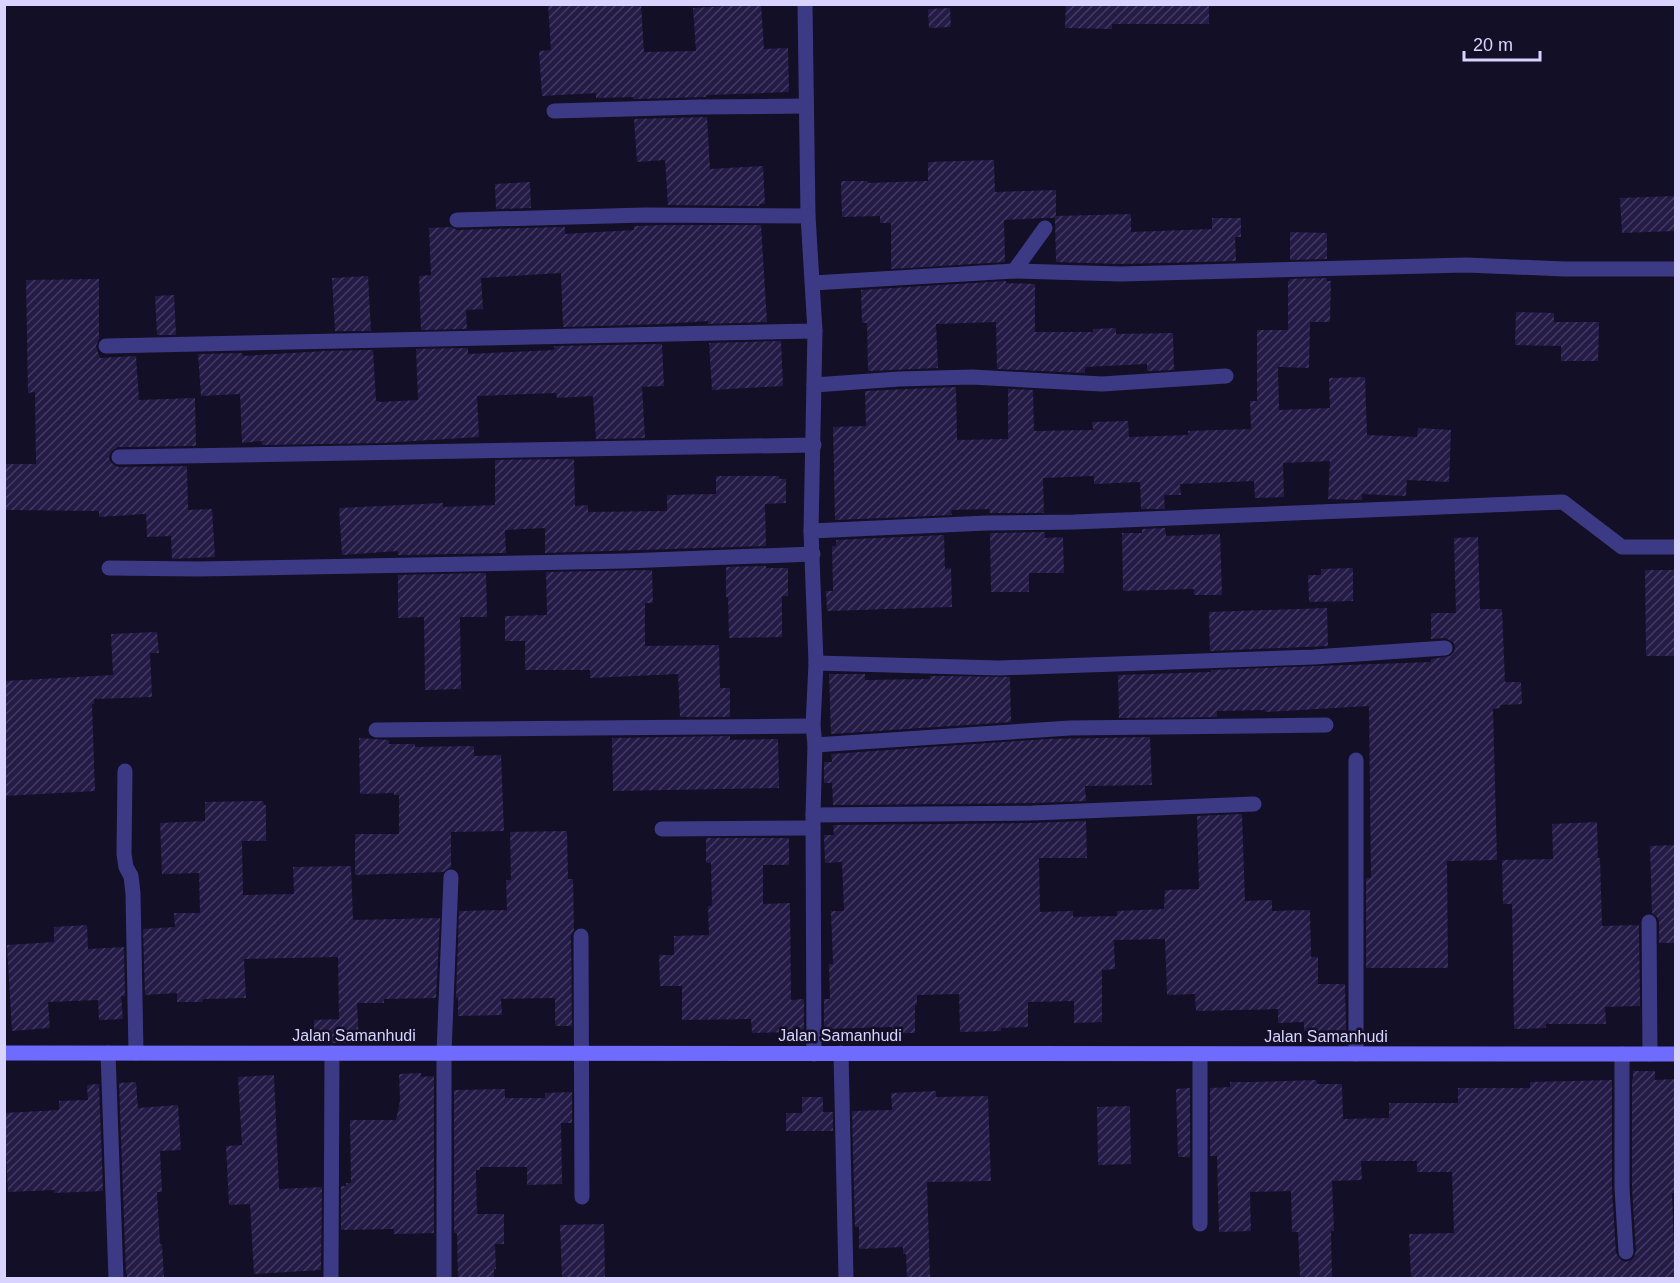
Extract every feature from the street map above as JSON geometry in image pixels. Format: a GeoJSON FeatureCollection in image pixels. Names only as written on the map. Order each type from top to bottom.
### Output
{"type":"FeatureCollection","features":[{"type":"Feature","properties":{"kind":"street"},"geometry":{"type":"LineString","coordinates":[[805,4],[808,216],[815,331],[812,531],[816,663],[813,726],[815,745],[814,1054]]}},
{"type":"Feature","properties":{"kind":"street"},"geometry":{"type":"LineString","coordinates":[[554,111],[699,106],[807,106]]}},
{"type":"Feature","properties":{"kind":"street"},"geometry":{"type":"LineString","coordinates":[[457,220],[645,215],[808,216]]}},
{"type":"Feature","properties":{"kind":"street"},"geometry":{"type":"LineString","coordinates":[[1014,271],[1045,228]]}},
{"type":"Feature","properties":{"kind":"street"},"geometry":{"type":"LineString","coordinates":[[813,283],[1014,271],[1121,274],[1466,265],[1565,269],[1676,269]]}},
{"type":"Feature","properties":{"kind":"street"},"geometry":{"type":"LineString","coordinates":[[106,346],[815,331]]}},
{"type":"Feature","properties":{"kind":"street"},"geometry":{"type":"LineString","coordinates":[[814,385],[972,377],[1102,384],[1226,376]]}},
{"type":"Feature","properties":{"kind":"street"},"geometry":{"type":"LineString","coordinates":[[119,458],[814,445]]}},
{"type":"Feature","properties":{"kind":"street"},"geometry":{"type":"LineString","coordinates":[[812,531],[1563,502],[1622,547],[1676,547]]}},
{"type":"Feature","properties":{"kind":"street"},"geometry":{"type":"LineString","coordinates":[[109,568],[198,569],[624,561],[813,554]]}},
{"type":"Feature","properties":{"kind":"street"},"geometry":{"type":"LineString","coordinates":[[816,663],[999,668],[1314,657],[1445,648]]}},
{"type":"Feature","properties":{"kind":"street"},"geometry":{"type":"LineString","coordinates":[[815,745],[1070,728],[1326,725]]}},
{"type":"Feature","properties":{"kind":"street"},"geometry":{"type":"LineString","coordinates":[[376,730],[813,726]]}},
{"type":"Feature","properties":{"kind":"street"},"geometry":{"type":"LineString","coordinates":[[1356,760],[1356,1054]]}},
{"type":"Feature","properties":{"kind":"street"},"geometry":{"type":"LineString","coordinates":[[125,771],[124,855],[126,867],[131,876],[133,893],[136,1053]]}},
{"type":"Feature","properties":{"kind":"street"},"geometry":{"type":"LineString","coordinates":[[662,829],[1254,804]]}},
{"type":"Feature","properties":{"kind":"street"},"geometry":{"type":"LineString","coordinates":[[444,1278],[444,1053],[451,877]]}},
{"type":"Feature","properties":{"kind":"street"},"geometry":{"type":"LineString","coordinates":[[1649,922],[1650,1054]]}},
{"type":"Feature","properties":{"kind":"street"},"geometry":{"type":"LineString","coordinates":[[581,936],[582,1197]]}},
{"type":"Feature","properties":{"kind":"street","name":"Jalan Samanhudi"},"geometry":{"type":"LineString","coordinates":[[4,1053],[1676,1054]]}},
{"type":"Feature","properties":{"kind":"street"},"geometry":{"type":"LineString","coordinates":[[108,1053],[116,1278]]}},
{"type":"Feature","properties":{"kind":"street"},"geometry":{"type":"LineString","coordinates":[[331,1278],[333,1053]]}},
{"type":"Feature","properties":{"kind":"street"},"geometry":{"type":"LineString","coordinates":[[841,1053],[846,1278]]}},
{"type":"Feature","properties":{"kind":"street"},"geometry":{"type":"LineString","coordinates":[[1200,1054],[1200,1224]]}},
{"type":"Feature","properties":{"kind":"street"},"geometry":{"type":"LineString","coordinates":[[1622,1054],[1622,1188],[1626,1252]]}},
{"type":"Feature","properties":{"kind":"building"},"geometry":{"type":"Polygon","coordinates":[[[548,4],[641,4],[644,52],[696,51],[693,8],[761,4],[764,49],[788,48],[789,92],[633,99],[633,97],[596,98],[596,93],[542,96],[539,51],[551,50],[548,4]]]}},
{"type":"Feature","properties":{"kind":"building"},"geometry":{"type":"Polygon","coordinates":[[[1066,4],[1209,4],[1209,24],[1112,24],[1112,29],[1065,28],[1066,4]]]}},
{"type":"Feature","properties":{"kind":"building"},"geometry":{"type":"Polygon","coordinates":[[[950,8],[951,27],[929,28],[928,9],[950,8]]]}},
{"type":"Feature","properties":{"kind":"building"},"geometry":{"type":"Polygon","coordinates":[[[707,117],[710,169],[763,166],[765,204],[759,204],[760,206],[668,205],[665,160],[637,162],[634,119],[707,117]]]}},
{"type":"Feature","properties":{"kind":"building"},"geometry":{"type":"Polygon","coordinates":[[[994,160],[995,192],[1056,190],[1056,216],[1131,214],[1131,232],[1212,229],[1212,218],[1241,218],[1241,237],[1235,237],[1236,261],[1121,264],[1056,262],[1055,218],[1045,218],[1004,220],[1005,262],[891,269],[891,223],[880,223],[880,216],[842,217],[841,181],[868,181],[868,183],[928,181],[928,162],[994,160]]]}},
{"type":"Feature","properties":{"kind":"building"},"geometry":{"type":"Polygon","coordinates":[[[530,182],[531,208],[496,209],[495,184],[530,182]]]}},
{"type":"Feature","properties":{"kind":"building"},"geometry":{"type":"Polygon","coordinates":[[[1676,196],[1676,231],[1622,233],[1620,198],[1676,196]]]}},
{"type":"Feature","properties":{"kind":"building"},"geometry":{"type":"Polygon","coordinates":[[[761,225],[767,322],[708,324],[708,321],[563,327],[561,273],[481,278],[483,309],[466,310],[467,329],[421,330],[419,276],[431,275],[429,228],[451,227],[457,230],[565,227],[565,234],[634,230],[634,226],[761,225]]]}},
{"type":"Feature","properties":{"kind":"building"},"geometry":{"type":"Polygon","coordinates":[[[1290,232],[1327,233],[1327,259],[1290,260],[1290,232]]]}},
{"type":"Feature","properties":{"kind":"building"},"geometry":{"type":"Polygon","coordinates":[[[368,276],[371,331],[335,331],[332,278],[368,276]]]}},
{"type":"Feature","properties":{"kind":"building"},"geometry":{"type":"Polygon","coordinates":[[[1327,278],[1327,281],[1331,281],[1330,322],[1310,322],[1309,368],[1278,367],[1279,410],[1330,408],[1329,378],[1365,377],[1367,435],[1417,437],[1418,428],[1451,430],[1449,482],[1407,480],[1406,496],[1362,494],[1362,500],[1328,499],[1330,461],[1283,463],[1284,497],[1255,498],[1254,481],[1180,484],[1181,495],[1164,495],[1165,509],[1141,509],[1140,482],[1094,484],[1094,476],[1043,478],[1044,513],[990,513],[989,509],[951,510],[952,515],[835,520],[833,427],[866,426],[865,391],[956,387],[957,440],[1008,439],[1008,389],[1033,390],[1034,431],[1093,430],[1092,422],[1128,421],[1129,437],[1188,435],[1188,431],[1251,429],[1250,401],[1257,401],[1257,330],[1288,330],[1288,281],[1290,279],[1327,278]]]}},
{"type":"Feature","properties":{"kind":"building"},"geometry":{"type":"Polygon","coordinates":[[[99,279],[99,339],[96,346],[100,358],[136,356],[139,400],[195,398],[196,446],[118,447],[111,452],[110,461],[119,467],[187,466],[188,510],[212,509],[215,557],[172,559],[171,536],[147,537],[146,514],[99,517],[99,511],[5,510],[5,464],[36,464],[35,392],[28,393],[26,280],[99,279]]]}},
{"type":"Feature","properties":{"kind":"building"},"geometry":{"type":"Polygon","coordinates":[[[1006,281],[1006,283],[1035,284],[1035,332],[1093,332],[1093,329],[1116,328],[1116,334],[1173,333],[1174,370],[1147,371],[1147,364],[1085,367],[1085,373],[997,369],[996,322],[936,324],[938,368],[868,371],[867,323],[862,323],[861,290],[1006,281]]]}},
{"type":"Feature","properties":{"kind":"building"},"geometry":{"type":"Polygon","coordinates":[[[174,295],[176,335],[157,335],[155,296],[174,295]]]}},
{"type":"Feature","properties":{"kind":"building"},"geometry":{"type":"Polygon","coordinates":[[[1516,312],[1554,313],[1554,322],[1599,322],[1598,361],[1561,361],[1561,346],[1515,345],[1516,312]]]}},
{"type":"Feature","properties":{"kind":"building"},"geometry":{"type":"Polygon","coordinates":[[[781,341],[783,386],[712,390],[709,343],[781,341]]]}},
{"type":"Feature","properties":{"kind":"building"},"geometry":{"type":"Polygon","coordinates":[[[662,344],[664,386],[642,387],[645,438],[596,439],[593,396],[557,398],[556,393],[477,396],[479,437],[381,443],[262,445],[262,441],[242,443],[240,394],[201,396],[198,354],[242,353],[243,356],[373,350],[376,401],[379,402],[418,400],[416,349],[468,348],[468,354],[554,350],[554,346],[662,344]]]}},
{"type":"Feature","properties":{"kind":"building"},"geometry":{"type":"Polygon","coordinates":[[[574,459],[575,506],[588,505],[588,512],[667,511],[667,495],[716,494],[716,476],[779,476],[779,479],[786,479],[786,503],[765,504],[766,546],[545,553],[545,528],[505,530],[506,553],[398,555],[398,551],[342,555],[339,508],[443,503],[443,507],[495,505],[495,460],[574,459]]]}},
{"type":"Feature","properties":{"kind":"building"},"geometry":{"type":"Polygon","coordinates":[[[1165,528],[1166,536],[1220,534],[1222,595],[1194,595],[1194,589],[1123,591],[1122,533],[1142,533],[1142,529],[1165,528]]]}},
{"type":"Feature","properties":{"kind":"building"},"geometry":{"type":"Polygon","coordinates":[[[1045,532],[1045,538],[1063,537],[1064,573],[1029,573],[1029,592],[991,592],[990,533],[1045,532]]]}},
{"type":"Feature","properties":{"kind":"building"},"geometry":{"type":"Polygon","coordinates":[[[944,535],[945,569],[951,568],[952,607],[827,611],[826,591],[833,591],[832,546],[836,546],[836,540],[944,535]]]}},
{"type":"Feature","properties":{"kind":"building"},"geometry":{"type":"Polygon","coordinates":[[[1478,537],[1480,609],[1502,609],[1505,682],[1521,682],[1522,704],[1500,705],[1500,708],[1493,709],[1497,860],[1447,861],[1448,968],[1366,968],[1366,878],[1371,878],[1369,706],[1265,712],[1265,710],[1217,711],[1217,717],[1119,718],[1118,675],[1431,662],[1431,659],[1450,656],[1454,652],[1453,642],[1445,638],[1431,639],[1431,613],[1456,613],[1454,538],[1478,537]]]}},
{"type":"Feature","properties":{"kind":"building"},"geometry":{"type":"Polygon","coordinates":[[[766,566],[766,568],[788,568],[788,596],[782,596],[782,637],[729,638],[726,567],[766,566]]]}},
{"type":"Feature","properties":{"kind":"building"},"geometry":{"type":"Polygon","coordinates":[[[1353,568],[1353,601],[1309,602],[1308,575],[1321,575],[1321,569],[1353,568]]]}},
{"type":"Feature","properties":{"kind":"building"},"geometry":{"type":"Polygon","coordinates":[[[652,570],[653,603],[645,603],[645,646],[719,645],[720,688],[730,688],[730,717],[680,717],[678,674],[590,678],[590,670],[525,670],[525,641],[505,641],[505,616],[547,615],[546,572],[652,570]]]}},
{"type":"Feature","properties":{"kind":"building"},"geometry":{"type":"Polygon","coordinates":[[[1645,570],[1676,570],[1676,656],[1646,656],[1645,570]]]}},
{"type":"Feature","properties":{"kind":"building"},"geometry":{"type":"Polygon","coordinates":[[[486,573],[487,617],[460,617],[461,689],[425,690],[424,617],[398,618],[398,575],[486,573]]]}},
{"type":"Feature","properties":{"kind":"building"},"geometry":{"type":"Polygon","coordinates":[[[1327,608],[1328,646],[1210,651],[1209,612],[1327,608]]]}},
{"type":"Feature","properties":{"kind":"building"},"geometry":{"type":"Polygon","coordinates":[[[157,632],[159,653],[150,653],[152,697],[94,699],[94,704],[92,704],[95,791],[4,796],[4,681],[113,675],[111,634],[157,632]]]}},
{"type":"Feature","properties":{"kind":"building"},"geometry":{"type":"Polygon","coordinates":[[[829,674],[865,674],[865,680],[930,679],[930,676],[1010,677],[1011,722],[831,734],[829,674]]]}},
{"type":"Feature","properties":{"kind":"building"},"geometry":{"type":"Polygon","coordinates":[[[730,736],[730,740],[778,739],[779,788],[613,791],[612,738],[730,736]]]}},
{"type":"Feature","properties":{"kind":"building"},"geometry":{"type":"Polygon","coordinates":[[[1150,737],[1152,785],[1085,786],[1086,801],[833,805],[832,783],[824,783],[824,762],[832,762],[831,754],[1048,739],[1150,737]]]}},
{"type":"Feature","properties":{"kind":"building"},"geometry":{"type":"Polygon","coordinates":[[[359,738],[389,740],[389,744],[415,744],[415,747],[474,746],[474,756],[501,755],[504,831],[451,832],[451,867],[443,872],[355,875],[355,834],[399,834],[399,795],[394,795],[394,793],[360,794],[359,738]]]}},
{"type":"Feature","properties":{"kind":"building"},"geometry":{"type":"Polygon","coordinates":[[[263,801],[266,805],[266,841],[242,841],[243,895],[294,894],[293,867],[351,866],[353,920],[440,918],[436,998],[384,999],[384,1003],[357,1003],[359,1043],[314,1043],[314,1020],[339,1019],[338,957],[244,959],[246,998],[177,1002],[177,993],[145,995],[143,929],[175,927],[174,913],[200,913],[199,873],[162,874],[160,823],[205,821],[205,802],[263,801]]]}},
{"type":"Feature","properties":{"kind":"building"},"geometry":{"type":"Polygon","coordinates":[[[1242,814],[1245,901],[1272,900],[1272,911],[1310,910],[1311,957],[1318,957],[1318,984],[1345,984],[1346,1030],[1304,1031],[1304,1022],[1278,1023],[1278,1009],[1196,1011],[1195,994],[1167,995],[1165,939],[1114,940],[1115,969],[1102,970],[1102,1022],[1074,1023],[1074,1001],[1028,1002],[1028,1027],[1001,1028],[1001,1031],[960,1032],[959,994],[917,995],[915,1033],[892,1033],[892,1027],[824,1029],[824,999],[830,999],[829,964],[833,964],[831,911],[844,911],[842,862],[825,863],[824,835],[834,835],[833,825],[1086,821],[1087,858],[1039,858],[1040,912],[1073,911],[1073,917],[1117,916],[1117,911],[1164,909],[1165,890],[1199,889],[1197,816],[1242,814]]]}},
{"type":"Feature","properties":{"kind":"building"},"geometry":{"type":"Polygon","coordinates":[[[1597,822],[1602,926],[1639,925],[1640,1006],[1605,1007],[1606,1024],[1546,1024],[1546,1028],[1514,1029],[1512,904],[1503,904],[1502,860],[1553,859],[1552,824],[1597,822]]]}},
{"type":"Feature","properties":{"kind":"building"},"geometry":{"type":"Polygon","coordinates":[[[567,831],[568,879],[573,879],[572,1026],[555,1026],[555,998],[501,999],[502,1015],[458,1016],[458,998],[456,998],[459,911],[507,910],[506,880],[511,880],[510,832],[567,831]]]}},
{"type":"Feature","properties":{"kind":"building"},"geometry":{"type":"Polygon","coordinates":[[[706,838],[789,838],[789,865],[763,865],[763,904],[790,903],[791,1000],[804,999],[804,1030],[752,1033],[751,1019],[682,1020],[682,986],[660,986],[659,955],[674,955],[674,936],[709,935],[708,906],[712,906],[711,863],[706,863],[706,838]]]}},
{"type":"Feature","properties":{"kind":"building"},"geometry":{"type":"Polygon","coordinates":[[[1676,845],[1676,943],[1659,943],[1659,921],[1652,913],[1650,846],[1676,845]]]}},
{"type":"Feature","properties":{"kind":"building"},"geometry":{"type":"Polygon","coordinates":[[[87,925],[88,949],[124,947],[125,996],[121,996],[123,1019],[99,1020],[98,1000],[48,1002],[50,1028],[12,1031],[7,945],[54,942],[54,927],[87,925]]]}},
{"type":"Feature","properties":{"kind":"building"},"geometry":{"type":"Polygon","coordinates":[[[1633,1071],[1655,1071],[1655,1080],[1676,1079],[1676,1193],[1672,1193],[1675,1278],[1411,1278],[1409,1234],[1454,1233],[1452,1172],[1417,1172],[1417,1161],[1361,1161],[1362,1180],[1332,1181],[1334,1231],[1331,1231],[1332,1278],[1300,1278],[1298,1232],[1292,1232],[1291,1191],[1250,1192],[1251,1231],[1219,1232],[1217,1156],[1210,1156],[1210,1088],[1230,1087],[1230,1082],[1316,1080],[1317,1084],[1342,1084],[1343,1119],[1389,1118],[1389,1103],[1458,1103],[1458,1088],[1530,1088],[1530,1082],[1612,1080],[1612,1188],[1616,1253],[1621,1260],[1626,1262],[1634,1257],[1636,1251],[1632,1188],[1633,1071]]]}},
{"type":"Feature","properties":{"kind":"building"},"geometry":{"type":"Polygon","coordinates":[[[421,1073],[421,1077],[434,1076],[434,1233],[394,1234],[394,1229],[341,1230],[341,1186],[351,1183],[350,1120],[396,1120],[400,1101],[399,1074],[421,1073]]]}},
{"type":"Feature","properties":{"kind":"building"},"geometry":{"type":"Polygon","coordinates":[[[274,1075],[279,1189],[322,1187],[321,1270],[254,1274],[250,1204],[229,1205],[226,1146],[242,1145],[238,1077],[274,1075]]]}},
{"type":"Feature","properties":{"kind":"building"},"geometry":{"type":"Polygon","coordinates":[[[136,1082],[138,1108],[178,1105],[181,1150],[160,1151],[162,1192],[157,1192],[164,1278],[127,1278],[126,1273],[119,1083],[136,1082]]]}},
{"type":"Feature","properties":{"kind":"building"},"geometry":{"type":"Polygon","coordinates":[[[99,1084],[103,1191],[8,1192],[4,1113],[59,1110],[59,1101],[88,1100],[87,1085],[99,1084]]]}},
{"type":"Feature","properties":{"kind":"building"},"geometry":{"type":"Polygon","coordinates":[[[1190,1088],[1190,1157],[1178,1157],[1176,1089],[1190,1088]]]}},
{"type":"Feature","properties":{"kind":"building"},"geometry":{"type":"Polygon","coordinates":[[[505,1089],[505,1098],[545,1098],[545,1093],[572,1092],[572,1123],[561,1123],[562,1184],[527,1185],[527,1167],[480,1167],[480,1170],[476,1170],[477,1214],[504,1214],[504,1244],[495,1244],[494,1278],[458,1278],[457,1233],[454,1233],[454,1090],[505,1089]]]}},
{"type":"Feature","properties":{"kind":"building"},"geometry":{"type":"Polygon","coordinates":[[[936,1091],[936,1097],[988,1096],[991,1181],[927,1182],[930,1278],[907,1278],[906,1254],[903,1254],[903,1247],[859,1249],[859,1227],[855,1227],[852,1111],[892,1110],[891,1093],[936,1091]]]}},
{"type":"Feature","properties":{"kind":"building"},"geometry":{"type":"Polygon","coordinates":[[[802,1097],[823,1097],[823,1112],[833,1112],[833,1131],[786,1131],[786,1113],[802,1113],[802,1097]]]}},
{"type":"Feature","properties":{"kind":"building"},"geometry":{"type":"Polygon","coordinates":[[[1130,1106],[1131,1164],[1098,1165],[1097,1107],[1130,1106]]]}},
{"type":"Feature","properties":{"kind":"building"},"geometry":{"type":"Polygon","coordinates":[[[604,1224],[605,1278],[562,1278],[560,1225],[604,1224]]]}}]}
